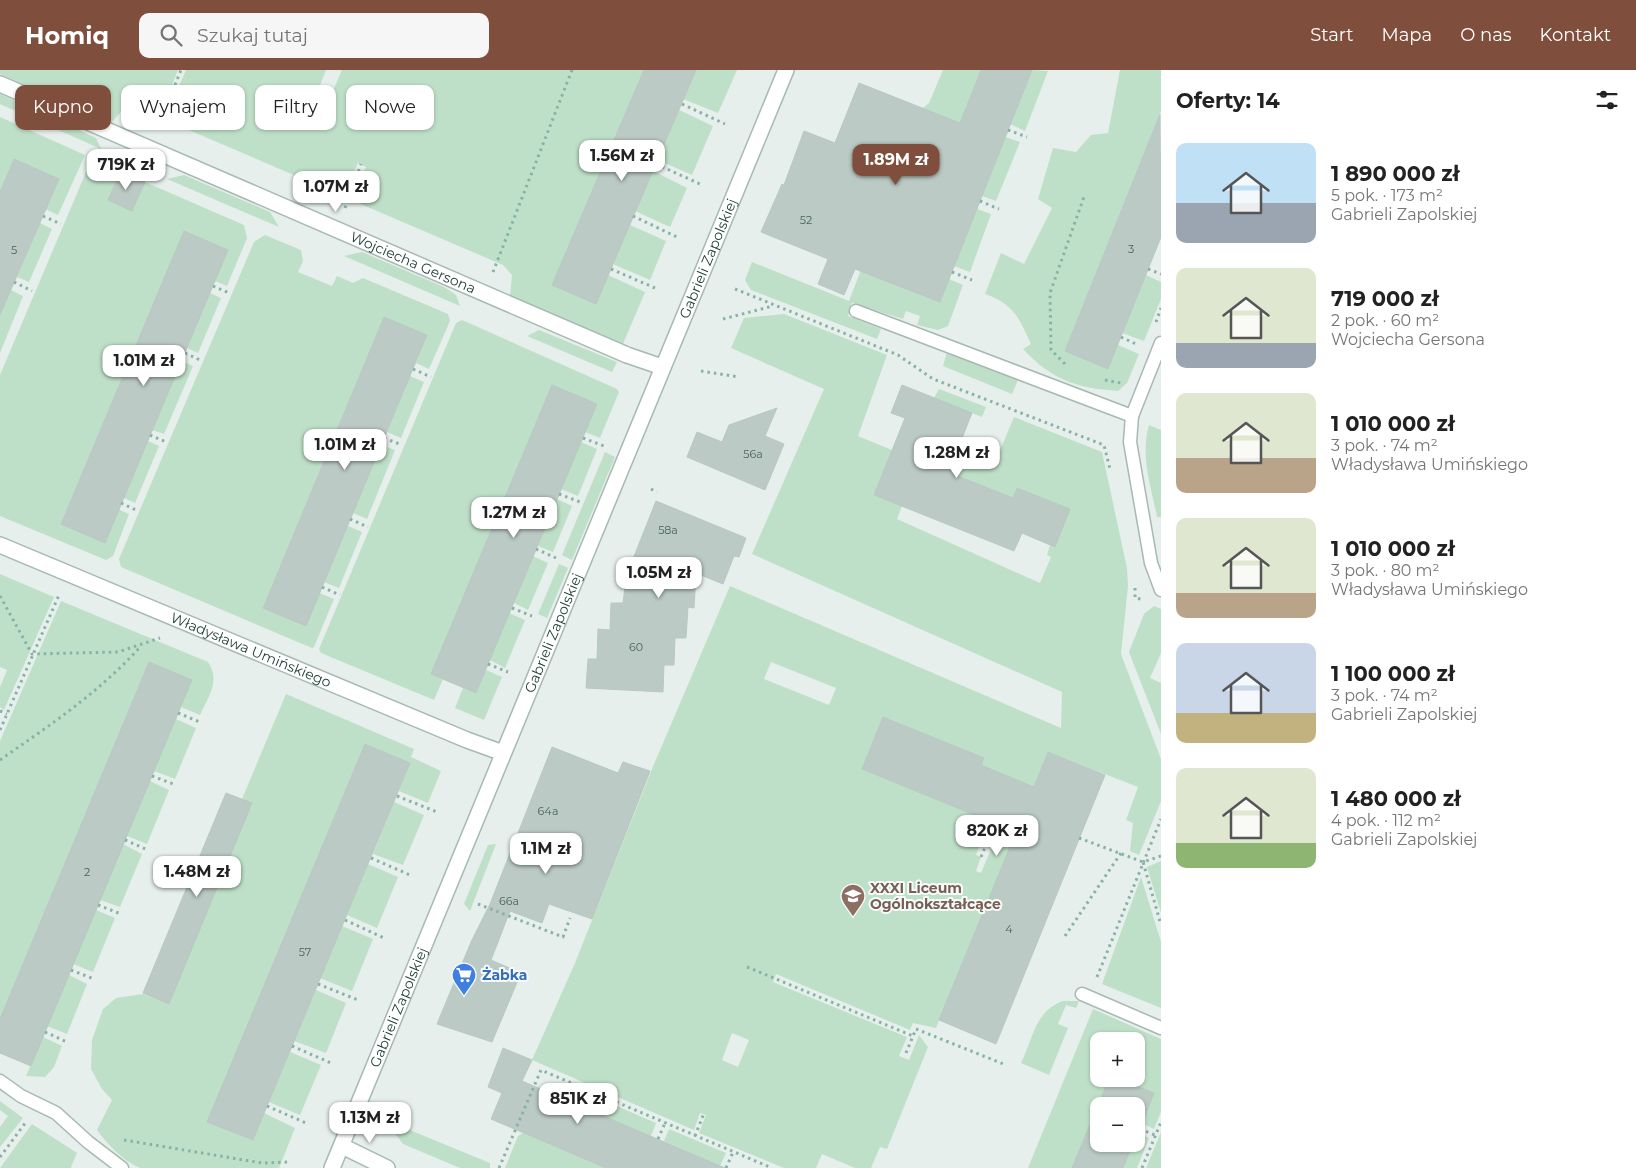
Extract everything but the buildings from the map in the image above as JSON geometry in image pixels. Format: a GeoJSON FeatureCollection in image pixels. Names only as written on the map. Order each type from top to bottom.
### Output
{"type":"FeatureCollection","features":[{"type":"Feature","properties":{"kind":"street","name":"Gabrieli Zapolskiej"},"geometry":{"type":"LineString","coordinates":[[332,1168],[786,70]]}},
{"type":"Feature","properties":{"kind":"street","name":"Wojciecha Gersona"},"geometry":{"type":"LineString","coordinates":[[0,84],[627,355],[662,368]]}},
{"type":"Feature","properties":{"kind":"street","name":"Władysława Umińskiego"},"geometry":{"type":"LineString","coordinates":[[0,545],[365,698],[503,753]]}},
{"type":"Feature","properties":{"kind":"street"},"geometry":{"type":"LineString","coordinates":[[342,1146],[387,1168]]}},
{"type":"Feature","properties":{"kind":"lane"},"geometry":{"type":"LineString","coordinates":[[856,311],[1132,416]]}},
{"type":"Feature","properties":{"kind":"lane"},"geometry":{"type":"LineString","coordinates":[[1161,343],[1132,416],[1130,442],[1151,563],[1161,590]]}},
{"type":"Feature","properties":{"kind":"lane"},"geometry":{"type":"LineString","coordinates":[[1085,995],[1161,1028]]}},
{"type":"Feature","properties":{"kind":"lane"},"geometry":{"type":"LineString","coordinates":[[0,1081],[22,1096],[56,1113],[88,1142],[122,1168]]}},
{"type":"Feature","properties":{"kind":"path"},"geometry":{"type":"LineString","coordinates":[[175,85],[181,70]]}},
{"type":"Feature","properties":{"kind":"path"},"geometry":{"type":"LineString","coordinates":[[486,293],[572,70]]}},
{"type":"Feature","properties":{"kind":"path"},"geometry":{"type":"LineString","coordinates":[[682,104],[725,124]]}},
{"type":"Feature","properties":{"kind":"path"},"geometry":{"type":"LineString","coordinates":[[1008,130],[1027,137]]}},
{"type":"Feature","properties":{"kind":"path"},"geometry":{"type":"LineString","coordinates":[[337,230],[361,164]]}},
{"type":"Feature","properties":{"kind":"path"},"geometry":{"type":"LineString","coordinates":[[656,164],[700,184]]}},
{"type":"Feature","properties":{"kind":"path"},"geometry":{"type":"LineString","coordinates":[[1072,367],[1064,364],[1051,350],[1050,293],[1084,194]]}},
{"type":"Feature","properties":{"kind":"path"},"geometry":{"type":"LineString","coordinates":[[980,200],[999,209]]}},
{"type":"Feature","properties":{"kind":"path"},"geometry":{"type":"LineString","coordinates":[[43,216],[61,224]]}},
{"type":"Feature","properties":{"kind":"path"},"geometry":{"type":"LineString","coordinates":[[633,216],[677,237]]}},
{"type":"Feature","properties":{"kind":"path"},"geometry":{"type":"LineString","coordinates":[[611,269],[655,288]]}},
{"type":"Feature","properties":{"kind":"path"},"geometry":{"type":"LineString","coordinates":[[1148,269],[1161,274]]}},
{"type":"Feature","properties":{"kind":"path"},"geometry":{"type":"LineString","coordinates":[[952,272],[972,280]]}},
{"type":"Feature","properties":{"kind":"path"},"geometry":{"type":"LineString","coordinates":[[14,282],[32,290]]}},
{"type":"Feature","properties":{"kind":"path"},"geometry":{"type":"LineString","coordinates":[[213,286],[228,293]]}},
{"type":"Feature","properties":{"kind":"path"},"geometry":{"type":"LineString","coordinates":[[735,289],[898,355],[933,379],[1104,445],[1110,472]]}},
{"type":"Feature","properties":{"kind":"path"},"geometry":{"type":"LineString","coordinates":[[723,319],[774,306]]}},
{"type":"Feature","properties":{"kind":"path"},"geometry":{"type":"LineString","coordinates":[[1121,337],[1138,344]]}},
{"type":"Feature","properties":{"kind":"path"},"geometry":{"type":"LineString","coordinates":[[185,353],[200,360]]}},
{"type":"Feature","properties":{"kind":"path"},"geometry":{"type":"LineString","coordinates":[[413,369],[431,377]]}},
{"type":"Feature","properties":{"kind":"path"},"geometry":{"type":"LineString","coordinates":[[701,371],[739,377]]}},
{"type":"Feature","properties":{"kind":"path"},"geometry":{"type":"LineString","coordinates":[[1096,377],[1127,383]]}},
{"type":"Feature","properties":{"kind":"path"},"geometry":{"type":"LineString","coordinates":[[150,435],[166,442]]}},
{"type":"Feature","properties":{"kind":"path"},"geometry":{"type":"LineString","coordinates":[[384,438],[402,445]]}},
{"type":"Feature","properties":{"kind":"path"},"geometry":{"type":"LineString","coordinates":[[583,438],[604,446]]}},
{"type":"Feature","properties":{"kind":"path"},"geometry":{"type":"LineString","coordinates":[[651,489],[657,492]]}},
{"type":"Feature","properties":{"kind":"path"},"geometry":{"type":"LineString","coordinates":[[559,494],[580,502]]}},
{"type":"Feature","properties":{"kind":"path"},"geometry":{"type":"LineString","coordinates":[[121,503],[136,510]]}},
{"type":"Feature","properties":{"kind":"path"},"geometry":{"type":"LineString","coordinates":[[350,519],[368,527]]}},
{"type":"Feature","properties":{"kind":"path"},"geometry":{"type":"LineString","coordinates":[[536,550],[556,558]]}},
{"type":"Feature","properties":{"kind":"path"},"geometry":{"type":"LineString","coordinates":[[1135,582],[1135,598]]}},
{"type":"Feature","properties":{"kind":"path"},"geometry":{"type":"LineString","coordinates":[[322,587],[340,595]]}},
{"type":"Feature","properties":{"kind":"path"},"geometry":{"type":"LineString","coordinates":[[0,730],[59,594]]}},
{"type":"Feature","properties":{"kind":"path"},"geometry":{"type":"LineString","coordinates":[[0,596],[32,654]]}},
{"type":"Feature","properties":{"kind":"path"},"geometry":{"type":"LineString","coordinates":[[512,608],[532,616]]}},
{"type":"Feature","properties":{"kind":"path"},"geometry":{"type":"LineString","coordinates":[[32,654],[118,652],[160,638]]}},
{"type":"Feature","properties":{"kind":"path"},"geometry":{"type":"LineString","coordinates":[[0,760],[79,705],[120,669],[142,644]]}},
{"type":"Feature","properties":{"kind":"path"},"geometry":{"type":"LineString","coordinates":[[488,664],[508,672]]}},
{"type":"Feature","properties":{"kind":"path"},"geometry":{"type":"LineString","coordinates":[[0,711],[7,714]]}},
{"type":"Feature","properties":{"kind":"path"},"geometry":{"type":"LineString","coordinates":[[178,713],[202,723]]}},
{"type":"Feature","properties":{"kind":"path"},"geometry":{"type":"LineString","coordinates":[[152,776],[176,785]]}},
{"type":"Feature","properties":{"kind":"path"},"geometry":{"type":"LineString","coordinates":[[397,796],[437,812]]}},
{"type":"Feature","properties":{"kind":"path"},"geometry":{"type":"LineString","coordinates":[[1085,995],[1161,819]]}},
{"type":"Feature","properties":{"kind":"path"},"geometry":{"type":"LineString","coordinates":[[981,857],[995,824]]}},
{"type":"Feature","properties":{"kind":"path"},"geometry":{"type":"LineString","coordinates":[[1079,838],[1143,862],[1161,856]]}},
{"type":"Feature","properties":{"kind":"path"},"geometry":{"type":"LineString","coordinates":[[125,840],[148,850]]}},
{"type":"Feature","properties":{"kind":"path"},"geometry":{"type":"LineString","coordinates":[[1065,936],[1121,853]]}},
{"type":"Feature","properties":{"kind":"path"},"geometry":{"type":"LineString","coordinates":[[371,858],[410,875]]}},
{"type":"Feature","properties":{"kind":"path"},"geometry":{"type":"LineString","coordinates":[[1143,862],[1161,925]]}},
{"type":"Feature","properties":{"kind":"path"},"geometry":{"type":"LineString","coordinates":[[478,904],[563,938],[570,918]]}},
{"type":"Feature","properties":{"kind":"path"},"geometry":{"type":"LineString","coordinates":[[98,905],[121,914]]}},
{"type":"Feature","properties":{"kind":"path"},"geometry":{"type":"LineString","coordinates":[[344,920],[384,938]]}},
{"type":"Feature","properties":{"kind":"path"},"geometry":{"type":"LineString","coordinates":[[747,968],[913,1036]]}},
{"type":"Feature","properties":{"kind":"path"},"geometry":{"type":"LineString","coordinates":[[71,970],[94,979]]}},
{"type":"Feature","properties":{"kind":"path"},"geometry":{"type":"LineString","coordinates":[[318,984],[358,1000]]}},
{"type":"Feature","properties":{"kind":"path"},"geometry":{"type":"LineString","coordinates":[[906,1053],[916,1029],[1006,1065]]}},
{"type":"Feature","properties":{"kind":"path"},"geometry":{"type":"LineString","coordinates":[[45,1032],[67,1042]]}},
{"type":"Feature","properties":{"kind":"path"},"geometry":{"type":"LineString","coordinates":[[292,1046],[332,1063]]}},
{"type":"Feature","properties":{"kind":"path"},"geometry":{"type":"LineString","coordinates":[[498,1168],[541,1070],[772,1168]]}},
{"type":"Feature","properties":{"kind":"path"},"geometry":{"type":"LineString","coordinates":[[576,1104],[583,1088]]}},
{"type":"Feature","properties":{"kind":"path"},"geometry":{"type":"LineString","coordinates":[[267,1106],[306,1124]]}},
{"type":"Feature","properties":{"kind":"path"},"geometry":{"type":"LineString","coordinates":[[695,1136],[704,1113]]}},
{"type":"Feature","properties":{"kind":"path"},"geometry":{"type":"LineString","coordinates":[[0,1156],[29,1117]]}},
{"type":"Feature","properties":{"kind":"path"},"geometry":{"type":"LineString","coordinates":[[658,1139],[665,1122]]}},
{"type":"Feature","properties":{"kind":"path"},"geometry":{"type":"LineString","coordinates":[[1142,1168],[1161,1122]]}},
{"type":"Feature","properties":{"kind":"path"},"geometry":{"type":"LineString","coordinates":[[1145,1131],[1156,1135]]}},
{"type":"Feature","properties":{"kind":"path"},"geometry":{"type":"LineString","coordinates":[[120,1140],[262,1163],[290,1162]]}},
{"type":"Feature","properties":{"kind":"path"},"geometry":{"type":"LineString","coordinates":[[726,1168],[733,1152]]}},
{"type":"Feature","properties":{"kind":"green space"},"geometry":{"type":"Polygon","coordinates":[[[0,70],[178,70],[172,85],[121,85],[121,112],[111,123],[111,85],[25,85],[0,74],[0,70]]]}},
{"type":"Feature","properties":{"kind":"green space"},"geometry":{"type":"Polygon","coordinates":[[[186,70],[326,70],[320,85],[255,85],[255,130],[336,130],[336,85],[342,70],[644,70],[608,275],[645,292],[623,344],[510,296],[512,275],[503,265],[356,202],[356,188],[366,167],[358,163],[343,196],[189,130],[245,130],[245,85],[179,85],[186,70]]]}},
{"type":"Feature","properties":{"kind":"green space"},"geometry":{"type":"Polygon","coordinates":[[[696,70],[737,70],[718,113],[683,99],[696,70]]]}},
{"type":"Feature","properties":{"kind":"green space"},"geometry":{"type":"Polygon","coordinates":[[[943,70],[981,70],[896,284],[940,302],[949,279],[963,285],[948,326],[938,330],[917,325],[920,316],[906,311],[903,319],[852,303],[848,316],[881,329],[877,339],[751,290],[745,280],[752,262],[849,301],[923,108],[929,103],[943,70]]]}},
{"type":"Feature","properties":{"kind":"green space"},"geometry":{"type":"Polygon","coordinates":[[[1032,70],[1048,71],[1025,131],[1010,124],[1032,70]]]}},
{"type":"Feature","properties":{"kind":"green space"},"geometry":{"type":"Polygon","coordinates":[[[1120,70],[1161,70],[1161,111],[1065,351],[1108,369],[1118,345],[1139,354],[1127,383],[1118,391],[1077,385],[1044,368],[1023,349],[1031,344],[1019,319],[1003,302],[985,294],[1001,253],[1024,264],[1052,208],[1038,199],[1053,148],[1076,152],[1091,135],[1108,133],[1120,70]]]}},
{"type":"Feature","properties":{"kind":"green space"},"geometry":{"type":"Polygon","coordinates":[[[0,94],[15,101],[15,111],[0,104],[0,94]]]}},
{"type":"Feature","properties":{"kind":"green space"},"geometry":{"type":"Polygon","coordinates":[[[679,110],[713,126],[692,175],[658,160],[679,110]]]}},
{"type":"Feature","properties":{"kind":"green space"},"geometry":{"type":"Polygon","coordinates":[[[0,117],[15,124],[15,130],[29,130],[85,155],[58,215],[45,209],[58,179],[14,159],[0,192],[0,117]]]}},
{"type":"Feature","properties":{"kind":"green space"},"geometry":{"type":"Polygon","coordinates":[[[58,130],[79,130],[96,138],[101,149],[58,130]]]}},
{"type":"Feature","properties":{"kind":"green space"},"geometry":{"type":"Polygon","coordinates":[[[1005,137],[1020,142],[996,201],[982,196],[1005,137]]]}},
{"type":"Feature","properties":{"kind":"green space"},"geometry":{"type":"Polygon","coordinates":[[[92,158],[121,171],[108,200],[132,211],[145,182],[244,225],[247,238],[227,286],[215,281],[228,250],[184,232],[61,523],[104,542],[118,509],[129,514],[113,556],[106,560],[0,516],[0,375],[92,158]]]}},
{"type":"Feature","properties":{"kind":"green space"},"geometry":{"type":"Polygon","coordinates":[[[653,171],[687,188],[670,227],[635,211],[653,171]]]}},
{"type":"Feature","properties":{"kind":"green space"},"geometry":{"type":"Polygon","coordinates":[[[184,175],[270,212],[279,227],[167,179],[184,175]]]}},
{"type":"Feature","properties":{"kind":"green space"},"geometry":{"type":"Polygon","coordinates":[[[977,209],[991,214],[970,272],[954,266],[977,209]]]}},
{"type":"Feature","properties":{"kind":"green space"},"geometry":{"type":"Polygon","coordinates":[[[40,223],[52,229],[29,282],[17,277],[40,223]]]}},
{"type":"Feature","properties":{"kind":"green space"},"geometry":{"type":"Polygon","coordinates":[[[630,225],[666,241],[650,280],[613,264],[630,225]]]}},
{"type":"Feature","properties":{"kind":"green space"},"geometry":{"type":"Polygon","coordinates":[[[265,235],[301,250],[303,261],[298,272],[332,286],[337,276],[353,283],[363,278],[448,314],[450,321],[429,369],[416,363],[427,335],[384,317],[263,607],[320,593],[334,599],[312,648],[121,567],[119,559],[254,242],[265,235]]]}},
{"type":"Feature","properties":{"kind":"green space"},"geometry":{"type":"Polygon","coordinates":[[[362,252],[444,287],[456,295],[460,306],[344,256],[362,252]]]}},
{"type":"Feature","properties":{"kind":"green space"},"geometry":{"type":"Polygon","coordinates":[[[1146,275],[1161,282],[1161,299],[1144,341],[1122,333],[1146,275]]]}},
{"type":"Feature","properties":{"kind":"green space"},"geometry":{"type":"Polygon","coordinates":[[[11,290],[23,296],[0,353],[0,316],[11,290]]]}},
{"type":"Feature","properties":{"kind":"green space"},"geometry":{"type":"Polygon","coordinates":[[[210,293],[221,298],[198,353],[187,348],[210,293]]]}},
{"type":"Feature","properties":{"kind":"green space","name":"XXXI Liceum Ogólnokształcące"},"geometry":{"type":"Polygon","coordinates":[[[784,314],[887,355],[858,436],[892,450],[874,495],[902,506],[897,519],[1040,583],[1051,557],[1047,555],[1050,545],[1055,547],[1070,509],[1017,488],[1013,498],[955,475],[969,441],[999,453],[1014,417],[1102,452],[1127,568],[1128,586],[1121,654],[1161,759],[1161,801],[1139,855],[1130,851],[1133,823],[1126,820],[1138,787],[1048,752],[1034,787],[981,765],[983,758],[883,717],[862,769],[990,821],[976,855],[981,857],[976,871],[981,873],[1001,825],[1016,832],[936,1028],[913,1023],[910,1030],[776,974],[773,982],[907,1037],[899,1056],[909,1060],[919,1035],[928,1047],[887,1149],[880,1147],[871,1168],[855,1168],[822,1154],[816,1168],[784,1168],[699,1133],[706,1115],[700,1113],[694,1130],[532,1060],[575,963],[652,769],[730,586],[1061,728],[1062,692],[752,554],[824,389],[731,348],[744,318],[784,314]],[[771,662],[764,679],[829,705],[836,688],[771,662]],[[732,1033],[722,1060],[738,1067],[749,1040],[732,1033]]]}},
{"type":"Feature","properties":{"kind":"green space"},"geometry":{"type":"Polygon","coordinates":[[[462,320],[617,389],[619,392],[600,438],[585,432],[432,674],[443,679],[434,700],[321,653],[319,649],[456,323],[462,320]]]}},
{"type":"Feature","properties":{"kind":"green space"},"geometry":{"type":"Polygon","coordinates":[[[539,330],[617,362],[612,372],[527,336],[539,330]]]}},
{"type":"Feature","properties":{"kind":"green space"},"geometry":{"type":"Polygon","coordinates":[[[947,352],[1018,380],[1012,394],[943,366],[947,352]]]}},
{"type":"Feature","properties":{"kind":"green space"},"geometry":{"type":"Polygon","coordinates":[[[181,361],[193,366],[164,434],[152,430],[181,361]]]}},
{"type":"Feature","properties":{"kind":"green space"},"geometry":{"type":"Polygon","coordinates":[[[410,376],[424,382],[401,438],[387,432],[410,376]]]}},
{"type":"Feature","properties":{"kind":"green space"},"geometry":{"type":"Polygon","coordinates":[[[939,389],[986,407],[982,417],[934,398],[939,389]]]}},
{"type":"Feature","properties":{"kind":"green space"},"geometry":{"type":"Polygon","coordinates":[[[1149,425],[1161,430],[1161,517],[1157,517],[1147,471],[1146,448],[1149,425]]]}},
{"type":"Feature","properties":{"kind":"green space"},"geometry":{"type":"Polygon","coordinates":[[[148,441],[159,446],[135,503],[124,498],[148,441]]]}},
{"type":"Feature","properties":{"kind":"green space"},"geometry":{"type":"Polygon","coordinates":[[[581,442],[597,449],[578,496],[561,489],[581,442]]]}},
{"type":"Feature","properties":{"kind":"green space"},"geometry":{"type":"Polygon","coordinates":[[[381,445],[395,450],[367,519],[353,513],[381,445]]]}},
{"type":"Feature","properties":{"kind":"green space"},"geometry":{"type":"Polygon","coordinates":[[[605,452],[615,457],[572,560],[562,555],[605,452]]]}},
{"type":"Feature","properties":{"kind":"green space"},"geometry":{"type":"Polygon","coordinates":[[[557,499],[572,506],[553,552],[538,546],[557,499]]]}},
{"type":"Feature","properties":{"kind":"green space"},"geometry":{"type":"Polygon","coordinates":[[[348,526],[362,532],[339,588],[324,582],[348,526]]]}},
{"type":"Feature","properties":{"kind":"green space"},"geometry":{"type":"Polygon","coordinates":[[[533,556],[548,563],[528,610],[514,603],[533,556]]]}},
{"type":"Feature","properties":{"kind":"green space"},"geometry":{"type":"Polygon","coordinates":[[[559,564],[568,568],[547,618],[538,614],[559,564]]]}},
{"type":"Feature","properties":{"kind":"green space"},"geometry":{"type":"Polygon","coordinates":[[[0,574],[54,597],[4,710],[0,707],[0,687],[7,670],[0,667],[0,574]]]}},
{"type":"Feature","properties":{"kind":"green space"},"geometry":{"type":"Polygon","coordinates":[[[61,601],[208,662],[212,669],[212,689],[200,715],[181,707],[192,680],[149,662],[0,1019],[0,741],[61,601]]]}},
{"type":"Feature","properties":{"kind":"green space"},"geometry":{"type":"Polygon","coordinates":[[[1154,606],[1161,609],[1161,653],[1150,678],[1161,683],[1161,734],[1129,652],[1144,614],[1154,606]]]}},
{"type":"Feature","properties":{"kind":"green space"},"geometry":{"type":"Polygon","coordinates":[[[509,613],[525,620],[505,668],[490,660],[509,613]]]}},
{"type":"Feature","properties":{"kind":"green space"},"geometry":{"type":"Polygon","coordinates":[[[486,670],[502,677],[484,720],[455,708],[463,688],[476,693],[486,670]]]}},
{"type":"Feature","properties":{"kind":"green space"},"geometry":{"type":"Polygon","coordinates":[[[286,694],[414,749],[411,757],[441,771],[428,803],[399,791],[410,763],[366,744],[208,1122],[252,1140],[264,1113],[295,1128],[279,1168],[140,1168],[116,1152],[97,1130],[112,1100],[102,1089],[91,1069],[92,1040],[103,1009],[116,998],[143,994],[169,1004],[242,799],[286,694]]]}},
{"type":"Feature","properties":{"kind":"green space"},"geometry":{"type":"Polygon","coordinates":[[[176,719],[196,728],[175,779],[154,771],[176,719]]]}},
{"type":"Feature","properties":{"kind":"green space"},"geometry":{"type":"Polygon","coordinates":[[[150,781],[169,790],[147,844],[127,836],[150,781]]]}},
{"type":"Feature","properties":{"kind":"green space"},"geometry":{"type":"Polygon","coordinates":[[[394,802],[424,815],[403,865],[373,854],[394,802]]]}},
{"type":"Feature","properties":{"kind":"green space"},"geometry":{"type":"Polygon","coordinates":[[[123,844],[142,854],[120,907],[100,900],[123,844]]]}},
{"type":"Feature","properties":{"kind":"green space"},"geometry":{"type":"Polygon","coordinates":[[[496,844],[470,911],[464,904],[488,845],[496,844]]]}},
{"type":"Feature","properties":{"kind":"green space"},"geometry":{"type":"Polygon","coordinates":[[[1161,861],[1161,913],[1147,867],[1161,861]]]}},
{"type":"Feature","properties":{"kind":"green space"},"geometry":{"type":"Polygon","coordinates":[[[368,864],[398,877],[377,928],[347,915],[368,864]]]}},
{"type":"Feature","properties":{"kind":"green space"},"geometry":{"type":"Polygon","coordinates":[[[1141,877],[1161,942],[1161,1008],[1102,984],[1141,877]]]}},
{"type":"Feature","properties":{"kind":"green space"},"geometry":{"type":"Polygon","coordinates":[[[96,910],[115,918],[93,972],[73,964],[96,910]]]}},
{"type":"Feature","properties":{"kind":"green space"},"geometry":{"type":"Polygon","coordinates":[[[342,926],[373,939],[352,991],[320,978],[342,926]]]}},
{"type":"Feature","properties":{"kind":"green space"},"geometry":{"type":"Polygon","coordinates":[[[69,975],[87,984],[67,1034],[47,1026],[69,975]]]}},
{"type":"Feature","properties":{"kind":"green space"},"geometry":{"type":"Polygon","coordinates":[[[316,990],[346,1003],[326,1053],[294,1041],[316,990]]]}},
{"type":"Feature","properties":{"kind":"green space"},"geometry":{"type":"Polygon","coordinates":[[[1063,1001],[1079,1001],[1076,1008],[1066,1005],[1058,1024],[1068,1028],[1049,1075],[1021,1063],[1040,1019],[1053,1006],[1063,1001]]]}},
{"type":"Feature","properties":{"kind":"green space"},"geometry":{"type":"Polygon","coordinates":[[[1093,1009],[1161,1039],[1161,1112],[1154,1129],[1145,1124],[1145,1116],[1154,1093],[1139,1087],[1145,1087],[1145,1032],[1090,1032],[1090,1087],[1106,1087],[1102,1097],[1090,1097],[1090,1125],[1072,1168],[1028,1168],[1093,1009]]]}},
{"type":"Feature","properties":{"kind":"green space"},"geometry":{"type":"Polygon","coordinates":[[[43,1037],[62,1046],[54,1067],[45,1077],[26,1076],[43,1037]]]}},
{"type":"Feature","properties":{"kind":"green space"},"geometry":{"type":"Polygon","coordinates":[[[290,1052],[321,1065],[300,1115],[269,1102],[290,1052]]]}},
{"type":"Feature","properties":{"kind":"green space"},"geometry":{"type":"Polygon","coordinates":[[[589,1094],[656,1123],[651,1136],[583,1107],[589,1094]]]}},
{"type":"Feature","properties":{"kind":"green space"},"geometry":{"type":"Polygon","coordinates":[[[0,1101],[23,1118],[0,1147],[0,1127],[8,1116],[0,1110],[0,1101]]]}},
{"type":"Feature","properties":{"kind":"green space"},"geometry":{"type":"Polygon","coordinates":[[[32,1124],[77,1153],[72,1168],[0,1168],[32,1124]]]}},
{"type":"Feature","properties":{"kind":"green space"},"geometry":{"type":"Polygon","coordinates":[[[395,1124],[490,1163],[490,1168],[460,1168],[403,1144],[394,1132],[395,1124]]]}},
{"type":"Feature","properties":{"kind":"green space"},"geometry":{"type":"Polygon","coordinates":[[[669,1129],[726,1153],[720,1166],[664,1141],[669,1129]]]}},
{"type":"Feature","properties":{"kind":"green space"},"geometry":{"type":"Polygon","coordinates":[[[1161,1132],[1161,1168],[1146,1168],[1161,1132]]]}},
{"type":"Feature","properties":{"kind":"green space"},"geometry":{"type":"Polygon","coordinates":[[[523,1133],[606,1168],[505,1168],[518,1136],[523,1133]]]}},
{"type":"Feature","properties":{"kind":"green space"},"geometry":{"type":"Polygon","coordinates":[[[1145,1136],[1149,1138],[1145,1148],[1145,1136]]]}},
{"type":"Feature","properties":{"kind":"green space"},"geometry":{"type":"Polygon","coordinates":[[[1130,1152],[1143,1152],[1137,1168],[1123,1168],[1130,1152]]]}},
{"type":"Feature","properties":{"kind":"place","name":"XXXI Liceum Ogólnokształcące"},"geometry":{"type":"Point","coordinates":[853,917]}},
{"type":"Feature","properties":{"kind":"place","name":"Żabka"},"geometry":{"type":"Point","coordinates":[464,996]}}]}
